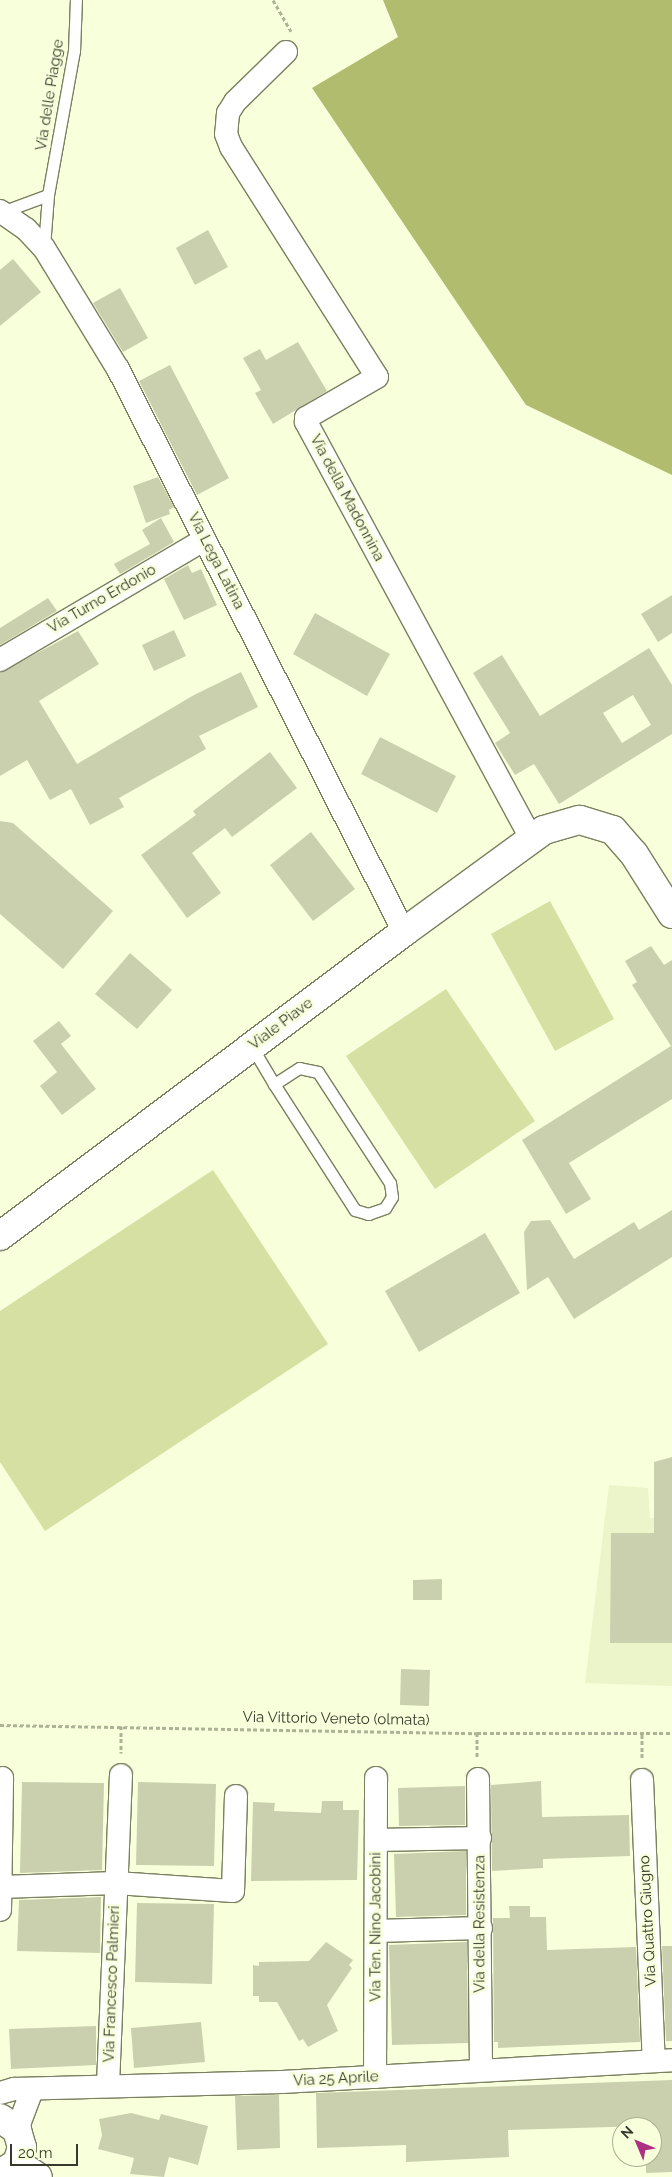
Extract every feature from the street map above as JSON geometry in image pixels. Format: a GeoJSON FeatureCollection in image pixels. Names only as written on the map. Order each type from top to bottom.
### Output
{"type":"FeatureCollection","features":[{"type":"Feature","properties":{"kind":"street","name":"Via della Madonnina"},"geometry":{"type":"LineString","coordinates":[[286,52],[255,79],[231,108],[226,126],[231,147],[378,377],[306,418],[306,422],[531,838]]}},
{"type":"Feature","properties":{"kind":"street","name":"Via Lega Latina"},"geometry":{"type":"LineString","coordinates":[[1,212],[26,229],[44,248],[118,369],[404,932]]}},
{"type":"Feature","properties":{"kind":"street","name":"Via Turno Erdonio"},"geometry":{"type":"LineString","coordinates":[[0,660],[204,540]]}},
{"type":"Feature","properties":{"kind":"street","name":"Viale Piave"},"geometry":{"type":"LineString","coordinates":[[0,1236],[531,838],[568,822],[592,822],[613,830],[634,854],[672,914]]}},
{"type":"Feature","properties":{"kind":"street","name":"Via Francesco Palmieri"},"geometry":{"type":"LineString","coordinates":[[108,2086],[121,1775]]}},
{"type":"Feature","properties":{"kind":"street"},"geometry":{"type":"LineString","coordinates":[[0,1910],[2,1778]]}},
{"type":"Feature","properties":{"kind":"street","name":"Via Ten. Nino Jacobini"},"geometry":{"type":"LineString","coordinates":[[376,1778],[376,2076]]}},
{"type":"Feature","properties":{"kind":"street","name":"Via della Resistenza"},"geometry":{"type":"LineString","coordinates":[[478,1779],[481,2070]]}},
{"type":"Feature","properties":{"kind":"street","name":"Via Quattro Giugno"},"geometry":{"type":"LineString","coordinates":[[642,1780],[663,2061]]}},
{"type":"Feature","properties":{"kind":"street","name":"Via Francesco Palmieri"},"geometry":{"type":"LineString","coordinates":[[1,1887],[116,1883],[233,1891],[236,1796]]}},
{"type":"Feature","properties":{"kind":"street"},"geometry":{"type":"LineString","coordinates":[[376,1840],[480,1838]]}},
{"type":"Feature","properties":{"kind":"street"},"geometry":{"type":"LineString","coordinates":[[376,1931],[481,1928]]}},
{"type":"Feature","properties":{"kind":"street","name":"Via 25 Aprile"},"geometry":{"type":"LineString","coordinates":[[0,2093],[14,2089],[210,2085],[663,2061]]}},
{"type":"Feature","properties":{"kind":"street"},"geometry":{"type":"LineString","coordinates":[[15,2172],[22,2146],[9,2124],[32,2090]]}},
{"type":"Feature","properties":{"kind":"lane","name":"Via delle Piagge"},"geometry":{"type":"LineString","coordinates":[[44,248],[48,195],[74,51],[76,0]]}},
{"type":"Feature","properties":{"kind":"lane"},"geometry":{"type":"LineString","coordinates":[[1,212],[48,195]]}},
{"type":"Feature","properties":{"kind":"lane"},"geometry":{"type":"LineString","coordinates":[[252,1047],[274,1084],[355,1210],[368,1214],[385,1208],[392,1197],[390,1182],[318,1072],[299,1068],[274,1084]]}},
{"type":"Feature","properties":{"kind":"path"},"geometry":{"type":"LineString","coordinates":[[273,0],[295,36],[286,52]]}},
{"type":"Feature","properties":{"kind":"path","name":"Via Vittorio Veneto (olmata)"},"geometry":{"type":"LineString","coordinates":[[0,1725],[477,1733],[672,1733]]}},
{"type":"Feature","properties":{"kind":"path"},"geometry":{"type":"LineString","coordinates":[[121,1726],[121,1775]]}},
{"type":"Feature","properties":{"kind":"shaded area"},"geometry":{"type":"Polygon","coordinates":[[[550,901],[614,1019],[555,1051],[491,934],[550,901]]]}},
{"type":"Feature","properties":{"kind":"shaded area"},"geometry":{"type":"Polygon","coordinates":[[[446,989],[535,1121],[435,1189],[346,1056],[446,989]]]}},
{"type":"Feature","properties":{"kind":"shaded area"},"geometry":{"type":"Polygon","coordinates":[[[213,1170],[328,1344],[45,1531],[0,1462],[0,1311],[213,1170]]]}},
{"type":"Feature","properties":{"kind":"shaded area"},"geometry":{"type":"Polygon","coordinates":[[[609,1485],[648,1488],[650,1518],[672,1518],[672,1686],[585,1683],[609,1485]]]}},
{"type":"Feature","properties":{"kind":"green space"},"geometry":{"type":"Polygon","coordinates":[[[383,0],[672,0],[672,475],[526,405],[312,88],[398,37],[383,0]]]}},
{"type":"Feature","properties":{"kind":"building"},"geometry":{"type":"Polygon","coordinates":[[[208,230],[228,267],[195,285],[176,248],[208,230]]]}},
{"type":"Feature","properties":{"kind":"building"},"geometry":{"type":"Polygon","coordinates":[[[13,259],[41,292],[0,326],[0,270],[13,259]]]}},
{"type":"Feature","properties":{"kind":"building"},"geometry":{"type":"Polygon","coordinates":[[[120,288],[148,338],[123,352],[93,303],[120,288]]]}},
{"type":"Feature","properties":{"kind":"building"},"geometry":{"type":"Polygon","coordinates":[[[298,342],[327,391],[273,424],[255,393],[261,390],[243,358],[260,349],[266,360],[298,342]]]}},
{"type":"Feature","properties":{"kind":"building"},"geometry":{"type":"Polygon","coordinates":[[[170,365],[229,478],[197,495],[139,381],[170,365]]]}},
{"type":"Feature","properties":{"kind":"building"},"geometry":{"type":"Polygon","coordinates":[[[158,477],[174,507],[169,510],[170,514],[146,523],[133,486],[158,477]]]}},
{"type":"Feature","properties":{"kind":"building"},"geometry":{"type":"Polygon","coordinates":[[[161,518],[174,542],[120,574],[114,564],[150,544],[142,530],[161,518]]]}},
{"type":"Feature","properties":{"kind":"building"},"geometry":{"type":"Polygon","coordinates":[[[188,565],[192,573],[201,569],[217,605],[184,620],[164,579],[188,565]]]}},
{"type":"Feature","properties":{"kind":"building"},"geometry":{"type":"Polygon","coordinates":[[[672,595],[672,633],[658,642],[641,614],[672,595]]]}},
{"type":"Feature","properties":{"kind":"building"},"geometry":{"type":"Polygon","coordinates":[[[48,598],[57,611],[0,645],[0,628],[48,598]]]}},
{"type":"Feature","properties":{"kind":"building"},"geometry":{"type":"Polygon","coordinates":[[[315,613],[390,654],[367,696],[293,654],[315,613]]]}},
{"type":"Feature","properties":{"kind":"building"},"geometry":{"type":"Polygon","coordinates":[[[174,630],[186,656],[154,671],[142,645],[174,630]]]}},
{"type":"Feature","properties":{"kind":"building"},"geometry":{"type":"Polygon","coordinates":[[[78,631],[99,664],[39,701],[77,764],[194,695],[241,672],[258,707],[199,736],[206,749],[119,798],[124,807],[90,825],[71,789],[50,800],[27,760],[0,776],[0,673],[78,631]]]}},
{"type":"Feature","properties":{"kind":"building"},"geometry":{"type":"Polygon","coordinates":[[[649,648],[672,685],[672,734],[559,804],[534,764],[515,775],[495,743],[510,733],[473,673],[502,655],[540,716],[649,648]],[[633,695],[603,713],[622,743],[651,725],[633,695]]]}},
{"type":"Feature","properties":{"kind":"building"},"geometry":{"type":"Polygon","coordinates":[[[380,737],[456,776],[437,813],[361,774],[380,737]]]}},
{"type":"Feature","properties":{"kind":"building"},"geometry":{"type":"Polygon","coordinates":[[[270,752],[297,788],[232,837],[225,828],[192,853],[221,893],[187,918],[141,855],[196,815],[193,811],[270,752]]]}},
{"type":"Feature","properties":{"kind":"building"},"geometry":{"type":"Polygon","coordinates":[[[0,821],[13,823],[113,911],[63,969],[0,914],[0,821]]]}},
{"type":"Feature","properties":{"kind":"building"},"geometry":{"type":"Polygon","coordinates":[[[311,832],[355,889],[313,921],[270,865],[311,832]]]}},
{"type":"Feature","properties":{"kind":"building"},"geometry":{"type":"Polygon","coordinates":[[[651,946],[664,965],[672,960],[672,1099],[569,1163],[591,1199],[566,1214],[522,1140],[671,1046],[632,985],[637,982],[625,961],[651,946]]]}},
{"type":"Feature","properties":{"kind":"building"},"geometry":{"type":"Polygon","coordinates":[[[130,953],[172,990],[137,1029],[95,994],[130,953]]]}},
{"type":"Feature","properties":{"kind":"building"},"geometry":{"type":"Polygon","coordinates":[[[59,1021],[71,1036],[61,1044],[96,1089],[62,1115],[40,1086],[57,1072],[33,1041],[59,1021]]]}},
{"type":"Feature","properties":{"kind":"building"},"geometry":{"type":"Polygon","coordinates":[[[672,1210],[672,1257],[574,1319],[548,1277],[527,1290],[524,1232],[531,1221],[550,1220],[574,1259],[634,1222],[639,1230],[672,1210]]]}},
{"type":"Feature","properties":{"kind":"building"},"geometry":{"type":"Polygon","coordinates":[[[485,1233],[520,1293],[419,1352],[385,1291],[485,1233]]]}},
{"type":"Feature","properties":{"kind":"building"},"geometry":{"type":"Polygon","coordinates":[[[672,1457],[672,1643],[610,1643],[611,1533],[654,1533],[654,1462],[672,1457]]]}},
{"type":"Feature","properties":{"kind":"building"},"geometry":{"type":"Polygon","coordinates":[[[442,1579],[442,1600],[413,1600],[413,1580],[442,1579]]]}},
{"type":"Feature","properties":{"kind":"building"},"geometry":{"type":"Polygon","coordinates":[[[401,1669],[430,1670],[429,1706],[400,1705],[401,1669]]]}},
{"type":"Feature","properties":{"kind":"building"},"geometry":{"type":"Polygon","coordinates":[[[541,1781],[542,1817],[629,1815],[630,1856],[543,1859],[543,1868],[492,1871],[491,1785],[541,1781]]]}},
{"type":"Feature","properties":{"kind":"building"},"geometry":{"type":"Polygon","coordinates":[[[22,1782],[104,1783],[102,1870],[20,1873],[22,1782]]]}},
{"type":"Feature","properties":{"kind":"building"},"geometry":{"type":"Polygon","coordinates":[[[138,1782],[216,1784],[214,1866],[136,1865],[138,1782]]]}},
{"type":"Feature","properties":{"kind":"building"},"geometry":{"type":"Polygon","coordinates":[[[465,1786],[465,1825],[399,1826],[398,1788],[465,1786]]]}},
{"type":"Feature","properties":{"kind":"building"},"geometry":{"type":"Polygon","coordinates":[[[322,1801],[343,1801],[343,1810],[359,1810],[357,1880],[251,1881],[253,1802],[275,1803],[274,1811],[321,1813],[322,1801]]]}},
{"type":"Feature","properties":{"kind":"building"},"geometry":{"type":"Polygon","coordinates":[[[466,1851],[466,1915],[396,1917],[394,1854],[466,1851]]]}},
{"type":"Feature","properties":{"kind":"building"},"geometry":{"type":"Polygon","coordinates":[[[101,1897],[100,1953],[17,1951],[19,1900],[101,1897]]]}},
{"type":"Feature","properties":{"kind":"building"},"geometry":{"type":"Polygon","coordinates":[[[137,1903],[214,1904],[212,1984],[135,1982],[137,1903]]]}},
{"type":"Feature","properties":{"kind":"building"},"geometry":{"type":"Polygon","coordinates":[[[509,1906],[530,1906],[530,1917],[546,1917],[547,1950],[636,1947],[640,2042],[498,2048],[498,2042],[494,2042],[493,1918],[510,1918],[509,1906]]]}},
{"type":"Feature","properties":{"kind":"building"},"geometry":{"type":"Polygon","coordinates":[[[326,1942],[353,1960],[349,1965],[352,1968],[327,2005],[338,2031],[308,2047],[303,2039],[299,2041],[277,2002],[259,2002],[259,1996],[253,1996],[253,1965],[259,1966],[259,1962],[309,1961],[326,1942]]]}},
{"type":"Feature","properties":{"kind":"building"},"geometry":{"type":"Polygon","coordinates":[[[467,1942],[468,2043],[392,2045],[389,1945],[467,1942]]]}},
{"type":"Feature","properties":{"kind":"building"},"geometry":{"type":"Polygon","coordinates":[[[662,1946],[672,1946],[672,2041],[666,2041],[662,1946]]]}},
{"type":"Feature","properties":{"kind":"building"},"geometry":{"type":"Polygon","coordinates":[[[201,2022],[205,2062],[134,2068],[131,2028],[201,2022]]]}},
{"type":"Feature","properties":{"kind":"building"},"geometry":{"type":"Polygon","coordinates":[[[96,2026],[96,2065],[11,2069],[9,2029],[96,2026]]]}},
{"type":"Feature","properties":{"kind":"building"},"geometry":{"type":"Polygon","coordinates":[[[672,2080],[672,2172],[646,2173],[646,2167],[662,2167],[662,2117],[612,2117],[612,2127],[508,2130],[509,2157],[406,2162],[406,2145],[317,2148],[316,2093],[672,2080]]]}},
{"type":"Feature","properties":{"kind":"building"},"geometry":{"type":"Polygon","coordinates":[[[279,2095],[280,2148],[237,2150],[235,2096],[279,2095]]]}},
{"type":"Feature","properties":{"kind":"building"},"geometry":{"type":"Polygon","coordinates":[[[131,2113],[159,2120],[161,2114],[208,2126],[198,2165],[169,2157],[164,2177],[130,2174],[134,2158],[98,2149],[102,2135],[99,2119],[131,2113]]]}}]}
